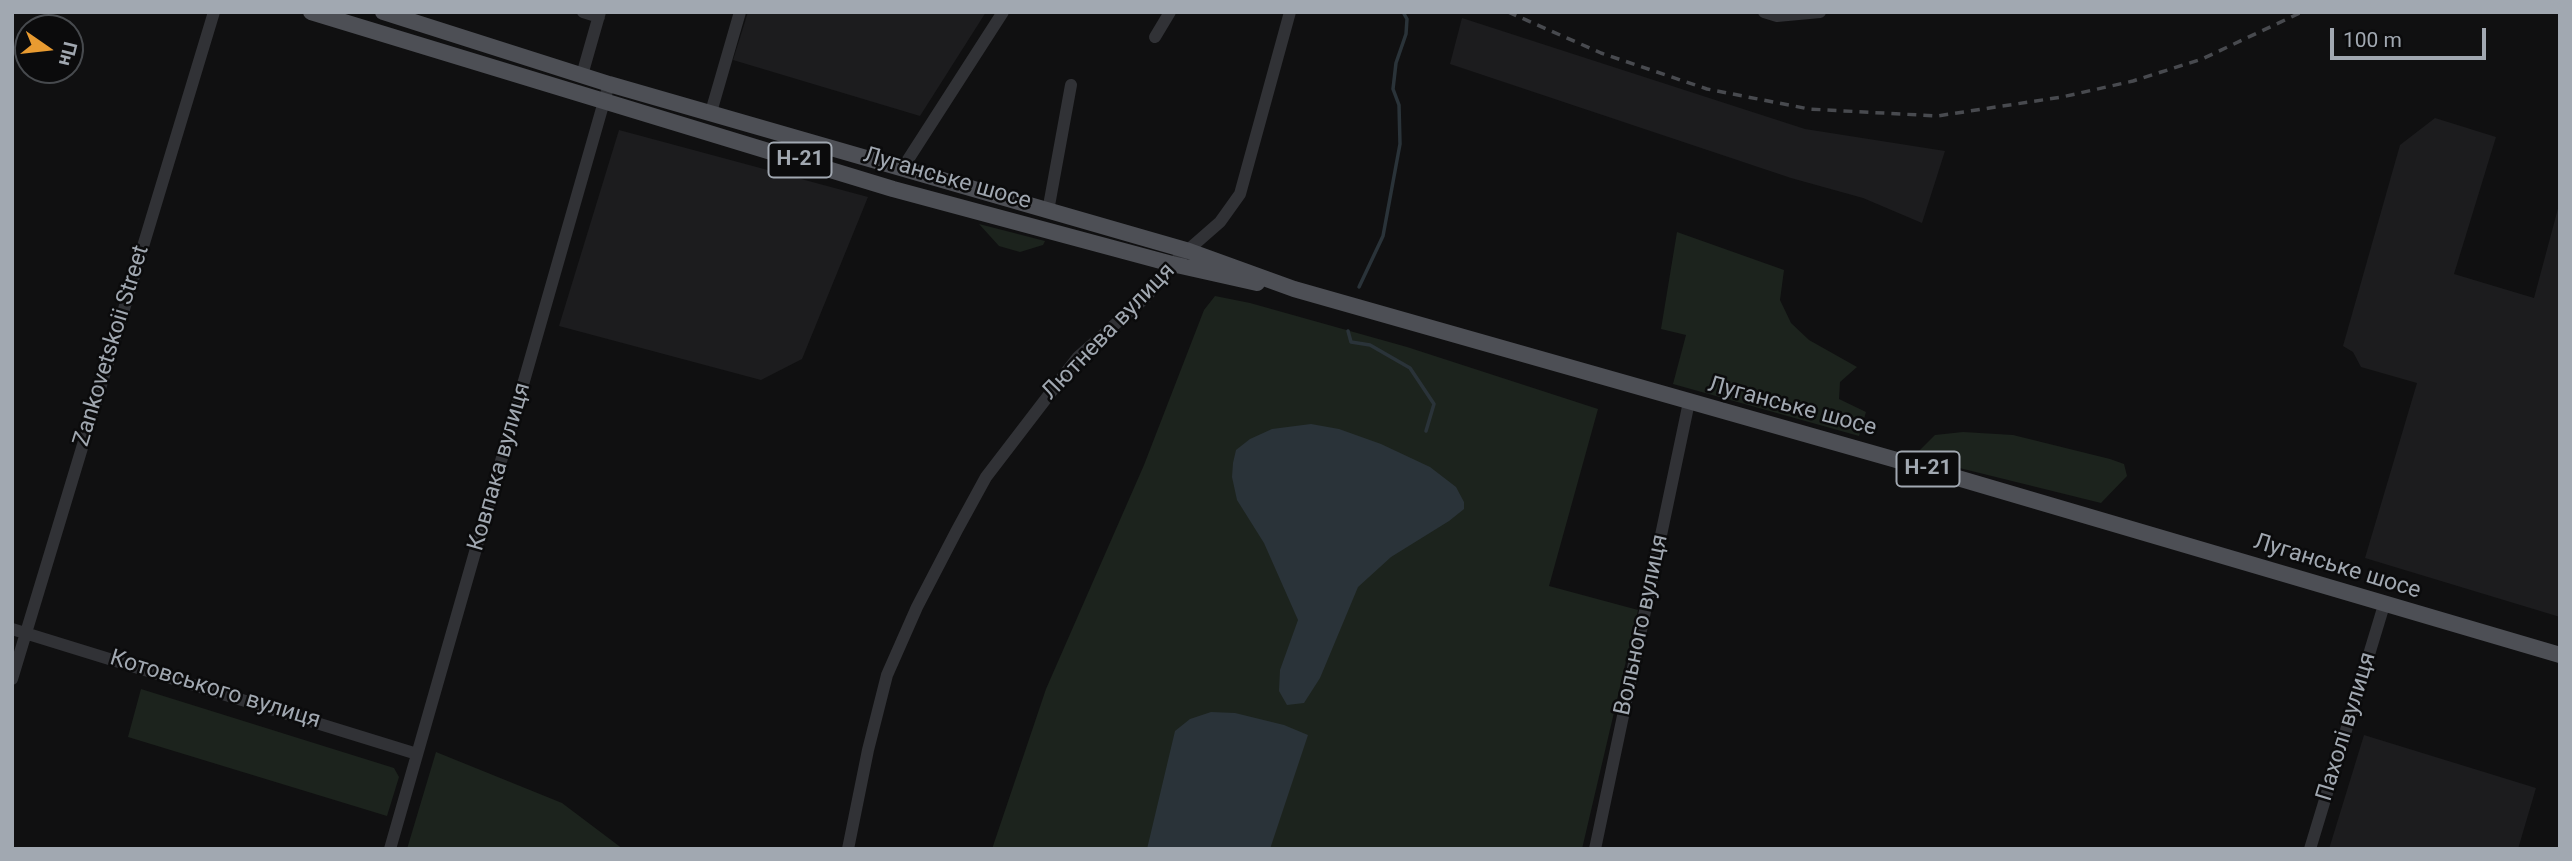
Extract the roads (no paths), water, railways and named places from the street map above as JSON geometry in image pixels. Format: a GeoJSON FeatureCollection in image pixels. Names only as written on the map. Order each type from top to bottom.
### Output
{"type":"FeatureCollection","features":[{"type":"Feature","properties":{"kind":"main road","name":"Луганське шосе"},"geometry":{"type":"LineString","coordinates":[[310,12],[893,189],[1172,264],[1294,289]]}},
{"type":"Feature","properties":{"kind":"main road","name":"Луганське шосе"},"geometry":{"type":"LineString","coordinates":[[383,12],[411,16],[609,84],[1189,251],[1294,289],[1894,459],[2560,655]]}},
{"type":"Feature","properties":{"kind":"street","name":"Zankovetskoii Street"},"geometry":{"type":"LineString","coordinates":[[12,679],[18,631],[214,12]]}},
{"type":"Feature","properties":{"kind":"street"},"geometry":{"type":"LineString","coordinates":[[582,75],[600,15],[583,12]]}},
{"type":"Feature","properties":{"kind":"street"},"geometry":{"type":"LineString","coordinates":[[711,112],[740,12]]}},
{"type":"Feature","properties":{"kind":"street"},"geometry":{"type":"LineString","coordinates":[[902,169],[1003,12]]}},
{"type":"Feature","properties":{"kind":"street"},"geometry":{"type":"LineString","coordinates":[[1155,37],[1170,12]]}},
{"type":"Feature","properties":{"kind":"street","name":"Лютнева вулиця"},"geometry":{"type":"LineString","coordinates":[[848,849],[867,750],[887,675],[917,607],[986,477],[1078,357],[1146,297],[1172,264],[1220,222],[1240,194],[1290,12]]}},
{"type":"Feature","properties":{"kind":"street"},"geometry":{"type":"LineString","coordinates":[[1764,12],[1777,16],[1820,12]]}},
{"type":"Feature","properties":{"kind":"street","name":"Ковпака вулиця"},"geometry":{"type":"LineString","coordinates":[[390,849],[609,84]]}},
{"type":"Feature","properties":{"kind":"street"},"geometry":{"type":"LineString","coordinates":[[1048,211],[1071,85]]}},
{"type":"Feature","properties":{"kind":"street","name":"Вольного вулиця"},"geometry":{"type":"LineString","coordinates":[[1595,849],[1689,402]]}},
{"type":"Feature","properties":{"kind":"street","name":"Пахолі вулиця"},"geometry":{"type":"LineString","coordinates":[[2310,849],[2384,605]]}},
{"type":"Feature","properties":{"kind":"street","name":"Котовського вулиця"},"geometry":{"type":"LineString","coordinates":[[18,631],[417,754]]}},
{"type":"Feature","properties":{"kind":"waterway"},"geometry":{"type":"LineString","coordinates":[[1359,287],[1383,236],[1400,144],[1399,105],[1393,89],[1396,63],[1406,34],[1407,19],[1403,12]]}},
{"type":"Feature","properties":{"kind":"waterway"},"geometry":{"type":"LineString","coordinates":[[1348,331],[1351,342],[1370,345],[1410,368],[1434,404],[1426,431]]}},
{"type":"Feature","properties":{"kind":"railway"},"geometry":{"type":"LineString","coordinates":[[1508,12],[1601,53],[1707,89],[1809,109],[1937,116],[2062,97],[2133,81],[2202,59],[2302,12]]}}]}
